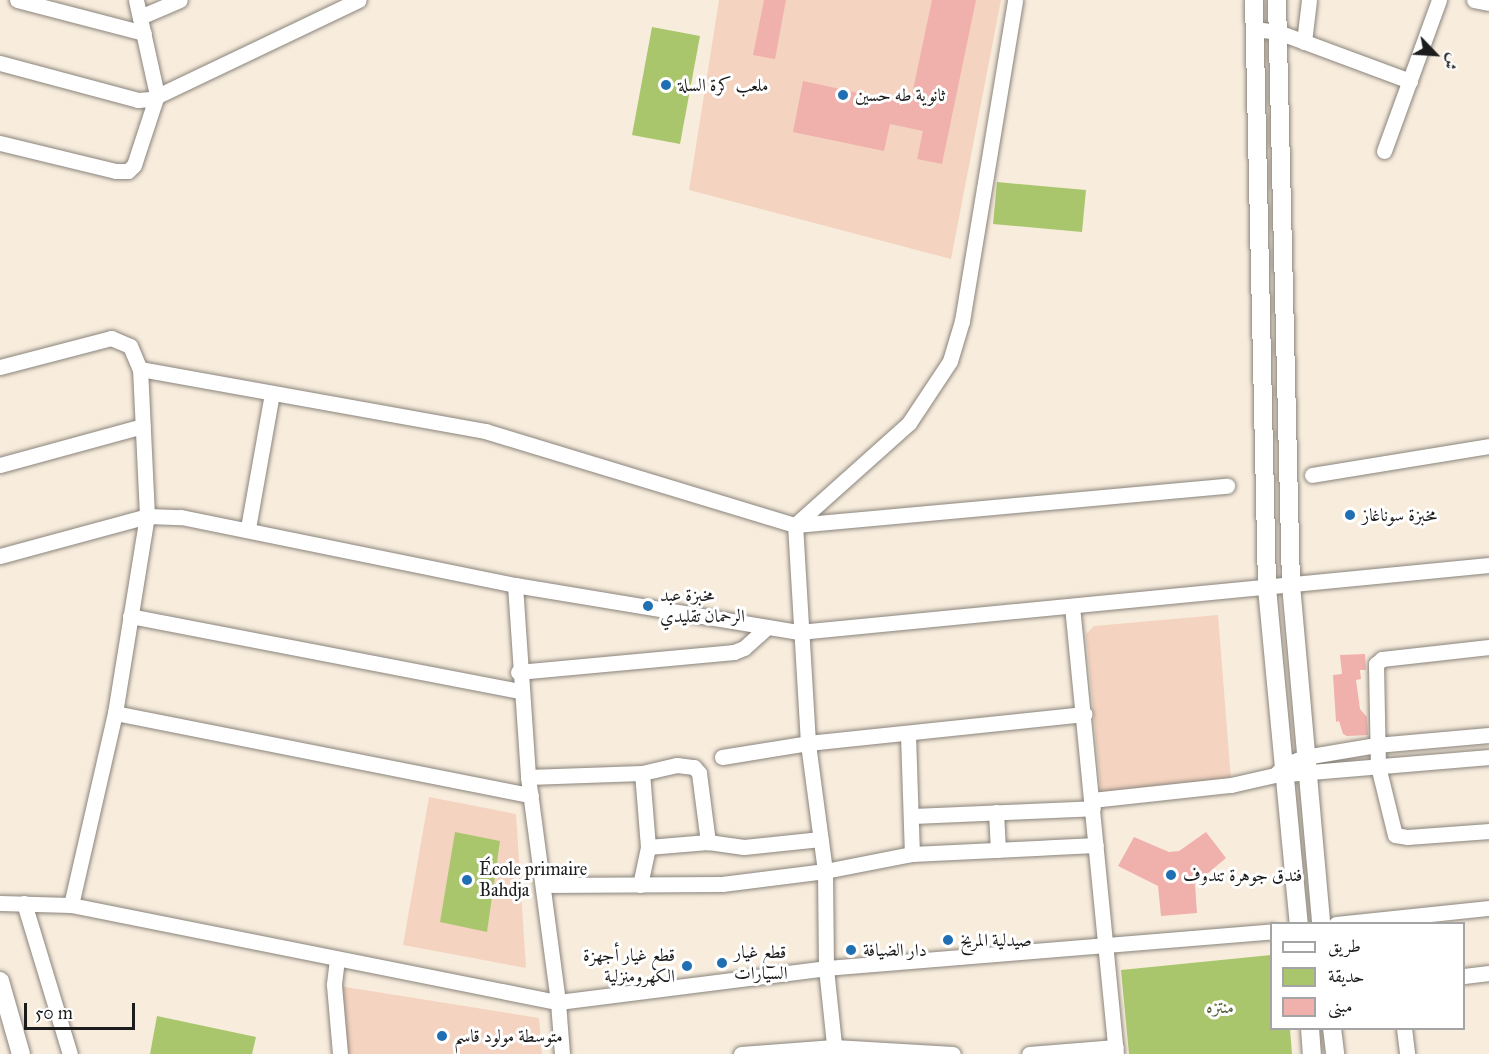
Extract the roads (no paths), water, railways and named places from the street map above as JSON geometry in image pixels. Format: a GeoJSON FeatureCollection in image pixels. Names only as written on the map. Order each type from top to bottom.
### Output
{"type":"FeatureCollection","features":[{"type":"Feature","properties":{"kind":"street"},"geometry":{"type":"LineString","coordinates":[[17,0],[144,33]]}},
{"type":"Feature","properties":{"kind":"street"},"geometry":{"type":"LineString","coordinates":[[0,143],[128,171],[138,157],[157,95],[136,0]]}},
{"type":"Feature","properties":{"kind":"street"},"geometry":{"type":"LineString","coordinates":[[140,17],[180,0]]}},
{"type":"Feature","properties":{"kind":"street"},"geometry":{"type":"LineString","coordinates":[[0,63],[138,100],[157,95],[359,0]]}},
{"type":"Feature","properties":{"kind":"street"},"geometry":{"type":"LineString","coordinates":[[795,525],[909,423],[950,361],[962,321],[1016,0]]}},
{"type":"Feature","properties":{"kind":"street"},"geometry":{"type":"LineString","coordinates":[[1254,0],[1267,588],[1299,922]]}},
{"type":"Feature","properties":{"kind":"street"},"geometry":{"type":"LineString","coordinates":[[1277,0],[1292,585],[1321,922]]}},
{"type":"Feature","properties":{"kind":"street"},"geometry":{"type":"LineString","coordinates":[[1304,42],[1309,0]]}},
{"type":"Feature","properties":{"kind":"street"},"geometry":{"type":"LineString","coordinates":[[1384,151],[1439,0]]}},
{"type":"Feature","properties":{"kind":"street"},"geometry":{"type":"LineString","coordinates":[[1474,0],[1489,3]]}},
{"type":"Feature","properties":{"kind":"street"},"geometry":{"type":"LineString","coordinates":[[1254,29],[1278,32],[1410,81]]}},
{"type":"Feature","properties":{"kind":"street"},"geometry":{"type":"LineString","coordinates":[[0,367],[111,338],[130,346],[140,369],[147,516],[115,712],[71,905]]}},
{"type":"Feature","properties":{"kind":"street"},"geometry":{"type":"LineString","coordinates":[[140,369],[485,430],[795,525],[1227,486]]}},
{"type":"Feature","properties":{"kind":"street"},"geometry":{"type":"LineString","coordinates":[[248,528],[272,393]]}},
{"type":"Feature","properties":{"kind":"street"},"geometry":{"type":"LineString","coordinates":[[0,465],[143,426]]}},
{"type":"Feature","properties":{"kind":"street"},"geometry":{"type":"LineString","coordinates":[[1312,475],[1489,446]]}},
{"type":"Feature","properties":{"kind":"street"},"geometry":{"type":"LineString","coordinates":[[0,556],[147,516],[210,519],[515,585],[799,632],[1489,565]]}},
{"type":"Feature","properties":{"kind":"street"},"geometry":{"type":"LineString","coordinates":[[795,525],[799,632],[808,743],[825,871],[826,968],[834,1051]]}},
{"type":"Feature","properties":{"kind":"street"},"geometry":{"type":"LineString","coordinates":[[515,585],[519,690],[528,777],[558,1002],[562,1054]]}},
{"type":"Feature","properties":{"kind":"street"},"geometry":{"type":"LineString","coordinates":[[1029,1054],[1116,1050],[1072,606]]}},
{"type":"Feature","properties":{"kind":"street"},"geometry":{"type":"LineString","coordinates":[[130,616],[519,690]]}},
{"type":"Feature","properties":{"kind":"street"},"geometry":{"type":"LineString","coordinates":[[518,672],[734,652],[766,628]]}},
{"type":"Feature","properties":{"kind":"street"},"geometry":{"type":"LineString","coordinates":[[1489,647],[1377,661],[1376,746],[1378,766],[1395,835],[1489,831]]}},
{"type":"Feature","properties":{"kind":"street"},"geometry":{"type":"LineString","coordinates":[[115,712],[531,795]]}},
{"type":"Feature","properties":{"kind":"street"},"geometry":{"type":"LineString","coordinates":[[722,758],[808,743],[908,735],[1084,714]]}},
{"type":"Feature","properties":{"kind":"street"},"geometry":{"type":"LineString","coordinates":[[908,735],[913,816],[912,854]]}},
{"type":"Feature","properties":{"kind":"street"},"geometry":{"type":"LineString","coordinates":[[913,816],[1093,804],[1231,786],[1376,746],[1489,735]]}},
{"type":"Feature","properties":{"kind":"street"},"geometry":{"type":"LineString","coordinates":[[1306,766],[1378,766],[1489,757]]}},
{"type":"Feature","properties":{"kind":"street"},"geometry":{"type":"LineString","coordinates":[[528,777],[642,773],[677,765],[694,767],[699,773],[708,842]]}},
{"type":"Feature","properties":{"kind":"street"},"geometry":{"type":"LineString","coordinates":[[640,885],[648,847],[642,773]]}},
{"type":"Feature","properties":{"kind":"street"},"geometry":{"type":"LineString","coordinates":[[996,812],[998,850]]}},
{"type":"Feature","properties":{"kind":"street"},"geometry":{"type":"LineString","coordinates":[[648,847],[708,842],[744,847],[821,839]]}},
{"type":"Feature","properties":{"kind":"street"},"geometry":{"type":"LineString","coordinates":[[543,885],[722,884],[825,871],[912,854],[1096,845]]}},
{"type":"Feature","properties":{"kind":"street"},"geometry":{"type":"LineString","coordinates":[[0,903],[71,905],[558,1002],[826,968],[1270,931]]}},
{"type":"Feature","properties":{"kind":"street"},"geometry":{"type":"LineString","coordinates":[[24,903],[70,1054]]}},
{"type":"Feature","properties":{"kind":"street"},"geometry":{"type":"LineString","coordinates":[[1355,922],[1489,908]]}},
{"type":"Feature","properties":{"kind":"street"},"geometry":{"type":"LineString","coordinates":[[337,959],[334,985],[340,1054]]}},
{"type":"Feature","properties":{"kind":"street"},"geometry":{"type":"LineString","coordinates":[[1465,976],[1489,973]]}},
{"type":"Feature","properties":{"kind":"street"},"geometry":{"type":"LineString","coordinates":[[0,981],[21,1054]]}},
{"type":"Feature","properties":{"kind":"street"},"geometry":{"type":"LineString","coordinates":[[1310,1030],[1312,1054]]}},
{"type":"Feature","properties":{"kind":"street"},"geometry":{"type":"LineString","coordinates":[[1332,1030],[1335,1054]]}},
{"type":"Feature","properties":{"kind":"street"},"geometry":{"type":"LineString","coordinates":[[1404,1030],[1407,1054]]}},
{"type":"Feature","properties":{"kind":"street"},"geometry":{"type":"LineString","coordinates":[[741,1054],[834,1051],[953,1054]]}},
{"type":"Feature","properties":{"kind":"place","name":"ملعب كرة السلة"},"geometry":{"type":"Point","coordinates":[666,85]}},
{"type":"Feature","properties":{"kind":"place","name":"ثانوية طه حسين"},"geometry":{"type":"Point","coordinates":[843,95]}},
{"type":"Feature","properties":{"kind":"place","name":"مخبزة سوناغاز"},"geometry":{"type":"Point","coordinates":[1350,515]}},
{"type":"Feature","properties":{"kind":"place","name":"مخبزة عبد الرحمان تقليدي"},"geometry":{"type":"Point","coordinates":[648,606]}},
{"type":"Feature","properties":{"kind":"place","name":"فندق جوهرة تندوف"},"geometry":{"type":"Point","coordinates":[1171,875]}},
{"type":"Feature","properties":{"kind":"place","name":"École primaire Bahdja"},"geometry":{"type":"Point","coordinates":[467,880]}},
{"type":"Feature","properties":{"kind":"place","name":"صيدلية المريخ"},"geometry":{"type":"Point","coordinates":[948,940]}},
{"type":"Feature","properties":{"kind":"place","name":"دار الضيافة"},"geometry":{"type":"Point","coordinates":[851,950]}},
{"type":"Feature","properties":{"kind":"place","name":"قطع غيار السيارات"},"geometry":{"type":"Point","coordinates":[722,963]}},
{"type":"Feature","properties":{"kind":"place","name":"قطع غيار أجهزة الكهرومنزلية"},"geometry":{"type":"Point","coordinates":[687,966]}},
{"type":"Feature","properties":{"kind":"place","name":"متوسطة مولود قاسم"},"geometry":{"type":"Point","coordinates":[442,1036]}},
{"type":"Feature","properties":{"kind":"park label","name":"منتزه"},"geometry":{"type":"Point","coordinates":[1220,1007]}}]}
